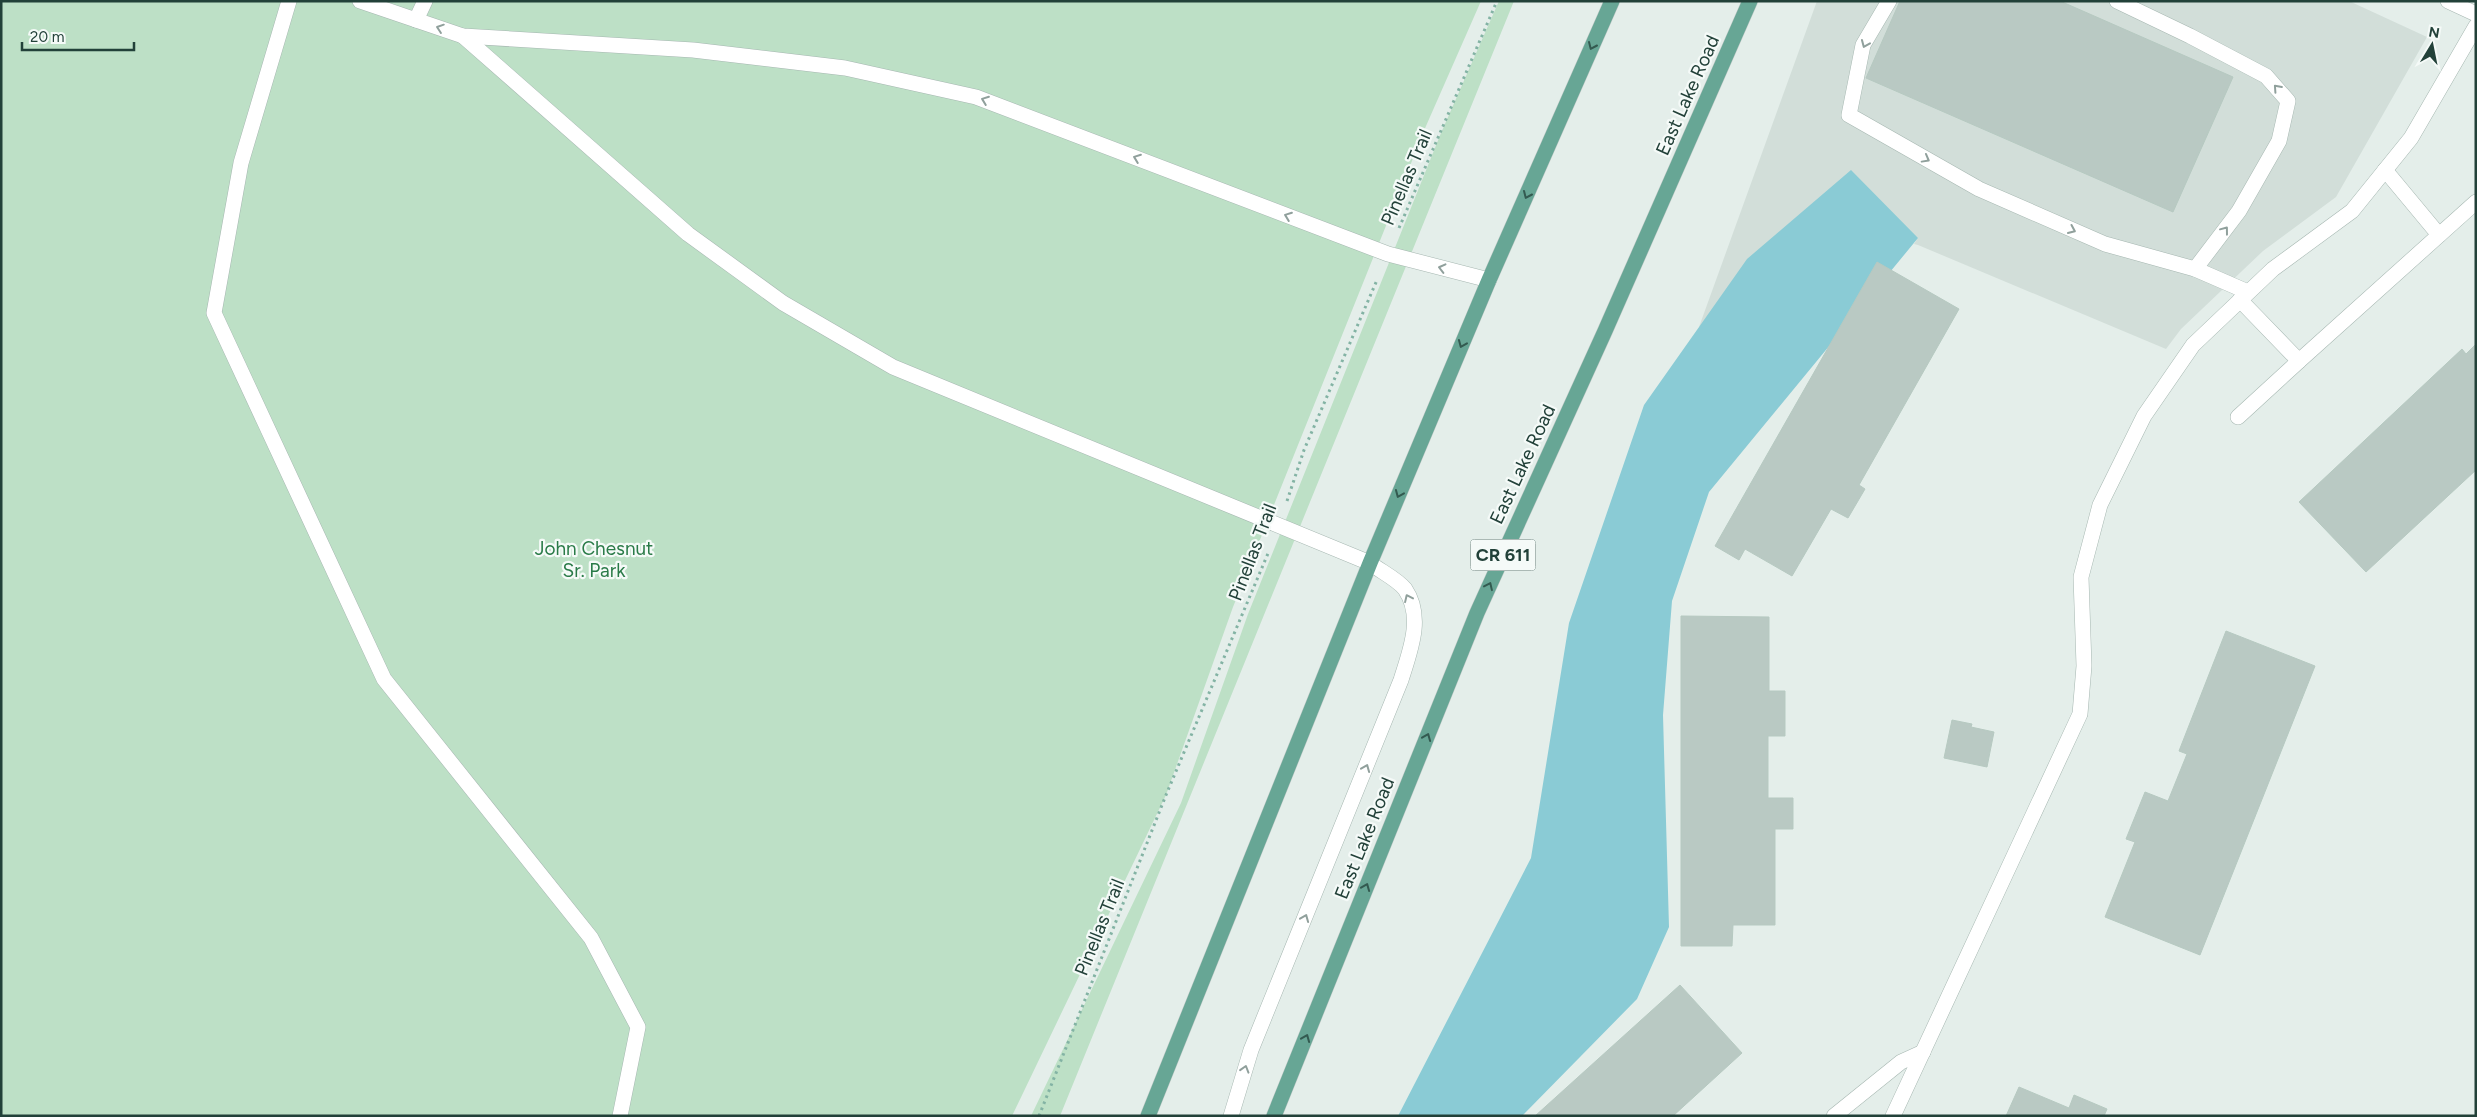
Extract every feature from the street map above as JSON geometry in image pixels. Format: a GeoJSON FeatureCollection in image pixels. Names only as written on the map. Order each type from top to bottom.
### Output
{"type":"FeatureCollection","features":[{"type":"Feature","properties":{"kind":"main road"},"geometry":{"type":"LineString","coordinates":[[1148,1116],[1370,563],[1490,280],[1612,1]]}},
{"type":"Feature","properties":{"kind":"main road","name":"East Lake Road"},"geometry":{"type":"LineString","coordinates":[[1274,1116],[1477,613],[1605,331],[1750,1]]}},
{"type":"Feature","properties":{"kind":"street"},"geometry":{"type":"LineString","coordinates":[[289,1],[241,164],[214,313],[384,679],[591,938],[638,1027],[620,1116]]}},
{"type":"Feature","properties":{"kind":"street"},"geometry":{"type":"LineString","coordinates":[[360,1],[463,36],[712,52],[845,68],[976,97],[1388,254],[1490,280]]}},
{"type":"Feature","properties":{"kind":"street"},"geometry":{"type":"LineString","coordinates":[[416,20],[425,1]]}},
{"type":"Feature","properties":{"kind":"street"},"geometry":{"type":"LineString","coordinates":[[1889,1],[1863,45],[1849,115],[1980,188],[2096,240],[2195,269],[2244,296],[2299,362]]}},
{"type":"Feature","properties":{"kind":"street"},"geometry":{"type":"LineString","coordinates":[[2117,1],[2266,76],[2288,101],[2279,141],[2239,211],[2195,269]]}},
{"type":"Feature","properties":{"kind":"street"},"geometry":{"type":"LineString","coordinates":[[2448,1],[2476,14]]}},
{"type":"Feature","properties":{"kind":"street"},"geometry":{"type":"LineString","coordinates":[[1893,1116],[2080,714],[2084,666],[2081,577],[2100,505],[2144,416],[2193,345],[2273,269],[2352,211],[2411,138],[2476,26]]}},
{"type":"Feature","properties":{"kind":"street"},"geometry":{"type":"LineString","coordinates":[[463,36],[688,234],[783,303],[893,366],[1370,563],[1404,588],[1416,613],[1411,649],[1402,680],[1251,1050],[1231,1116]]}},
{"type":"Feature","properties":{"kind":"street"},"geometry":{"type":"LineString","coordinates":[[2385,170],[2439,235]]}},
{"type":"Feature","properties":{"kind":"street"},"geometry":{"type":"LineString","coordinates":[[2238,417],[2476,202]]}},
{"type":"Feature","properties":{"kind":"street"},"geometry":{"type":"LineString","coordinates":[[1834,1116],[1901,1062],[1923,1052]]}},
{"type":"Feature","properties":{"kind":"path","name":"Pinellas Trail"},"geometry":{"type":"LineString","coordinates":[[1039,1116],[1166,795],[1279,526],[1304,450],[1497,1]]}},
{"type":"Feature","properties":{"kind":"shaded area"},"geometry":{"type":"Polygon","coordinates":[[[1817,1],[2349,1],[2427,37],[2336,197],[2263,251],[2181,329],[2166,349],[1914,244],[1918,238],[1699,327],[1817,1]]]}},
{"type":"Feature","properties":{"kind":"green space","name":"John Chesnut Sr. Park"},"geometry":{"type":"Polygon","coordinates":[[[1,1],[1481,1],[1426,126],[1233,607],[1166,795],[1012,1116],[1,1116],[1,1]]]}},
{"type":"Feature","properties":{"kind":"green space"},"geometry":{"type":"Polygon","coordinates":[[[1499,1],[1514,1],[1060,1116],[1031,1116],[1181,803],[1248,614],[1441,133],[1499,1]]]}},
{"type":"Feature","properties":{"kind":"water"},"geometry":{"type":"Polygon","coordinates":[[[1851,170],[1918,238],[1709,492],[1672,601],[1663,715],[1669,927],[1637,999],[1522,1116],[1398,1116],[1531,858],[1569,623],[1644,405],[1747,259],[1851,170]]]}},
{"type":"Feature","properties":{"kind":"building"},"geometry":{"type":"Polygon","coordinates":[[[1900,1],[2060,1],[2233,77],[2173,212],[1866,78],[1900,1]]]}},
{"type":"Feature","properties":{"kind":"building"},"geometry":{"type":"Polygon","coordinates":[[[1877,262],[1959,309],[1859,485],[1865,489],[1848,518],[1831,509],[1792,576],[1745,549],[1739,560],[1715,546],[1877,262]]]}},
{"type":"Feature","properties":{"kind":"building"},"geometry":{"type":"Polygon","coordinates":[[[2476,344],[2476,470],[2366,572],[2299,502],[2462,349],[2466,354],[2476,344]]]}},
{"type":"Feature","properties":{"kind":"building"},"geometry":{"type":"Polygon","coordinates":[[[1681,616],[1769,617],[1769,691],[1785,691],[1785,736],[1768,736],[1768,798],[1793,798],[1793,829],[1775,829],[1775,925],[1733,925],[1732,946],[1681,946],[1681,616]]]}},
{"type":"Feature","properties":{"kind":"building"},"geometry":{"type":"Polygon","coordinates":[[[2226,631],[2315,666],[2200,955],[2105,917],[2135,842],[2126,839],[2145,792],[2168,801],[2187,754],[2179,751],[2226,631]]]}},
{"type":"Feature","properties":{"kind":"building"},"geometry":{"type":"Polygon","coordinates":[[[1952,720],[1972,724],[1971,727],[1994,732],[1987,767],[1944,758],[1952,720]]]}},
{"type":"Feature","properties":{"kind":"building"},"geometry":{"type":"Polygon","coordinates":[[[1680,985],[1742,1053],[1673,1116],[1535,1116],[1680,985]]]}},
{"type":"Feature","properties":{"kind":"building"},"geometry":{"type":"Polygon","coordinates":[[[2019,1087],[2069,1108],[2074,1095],[2107,1109],[2104,1116],[2006,1116],[2019,1087]]]}}]}
